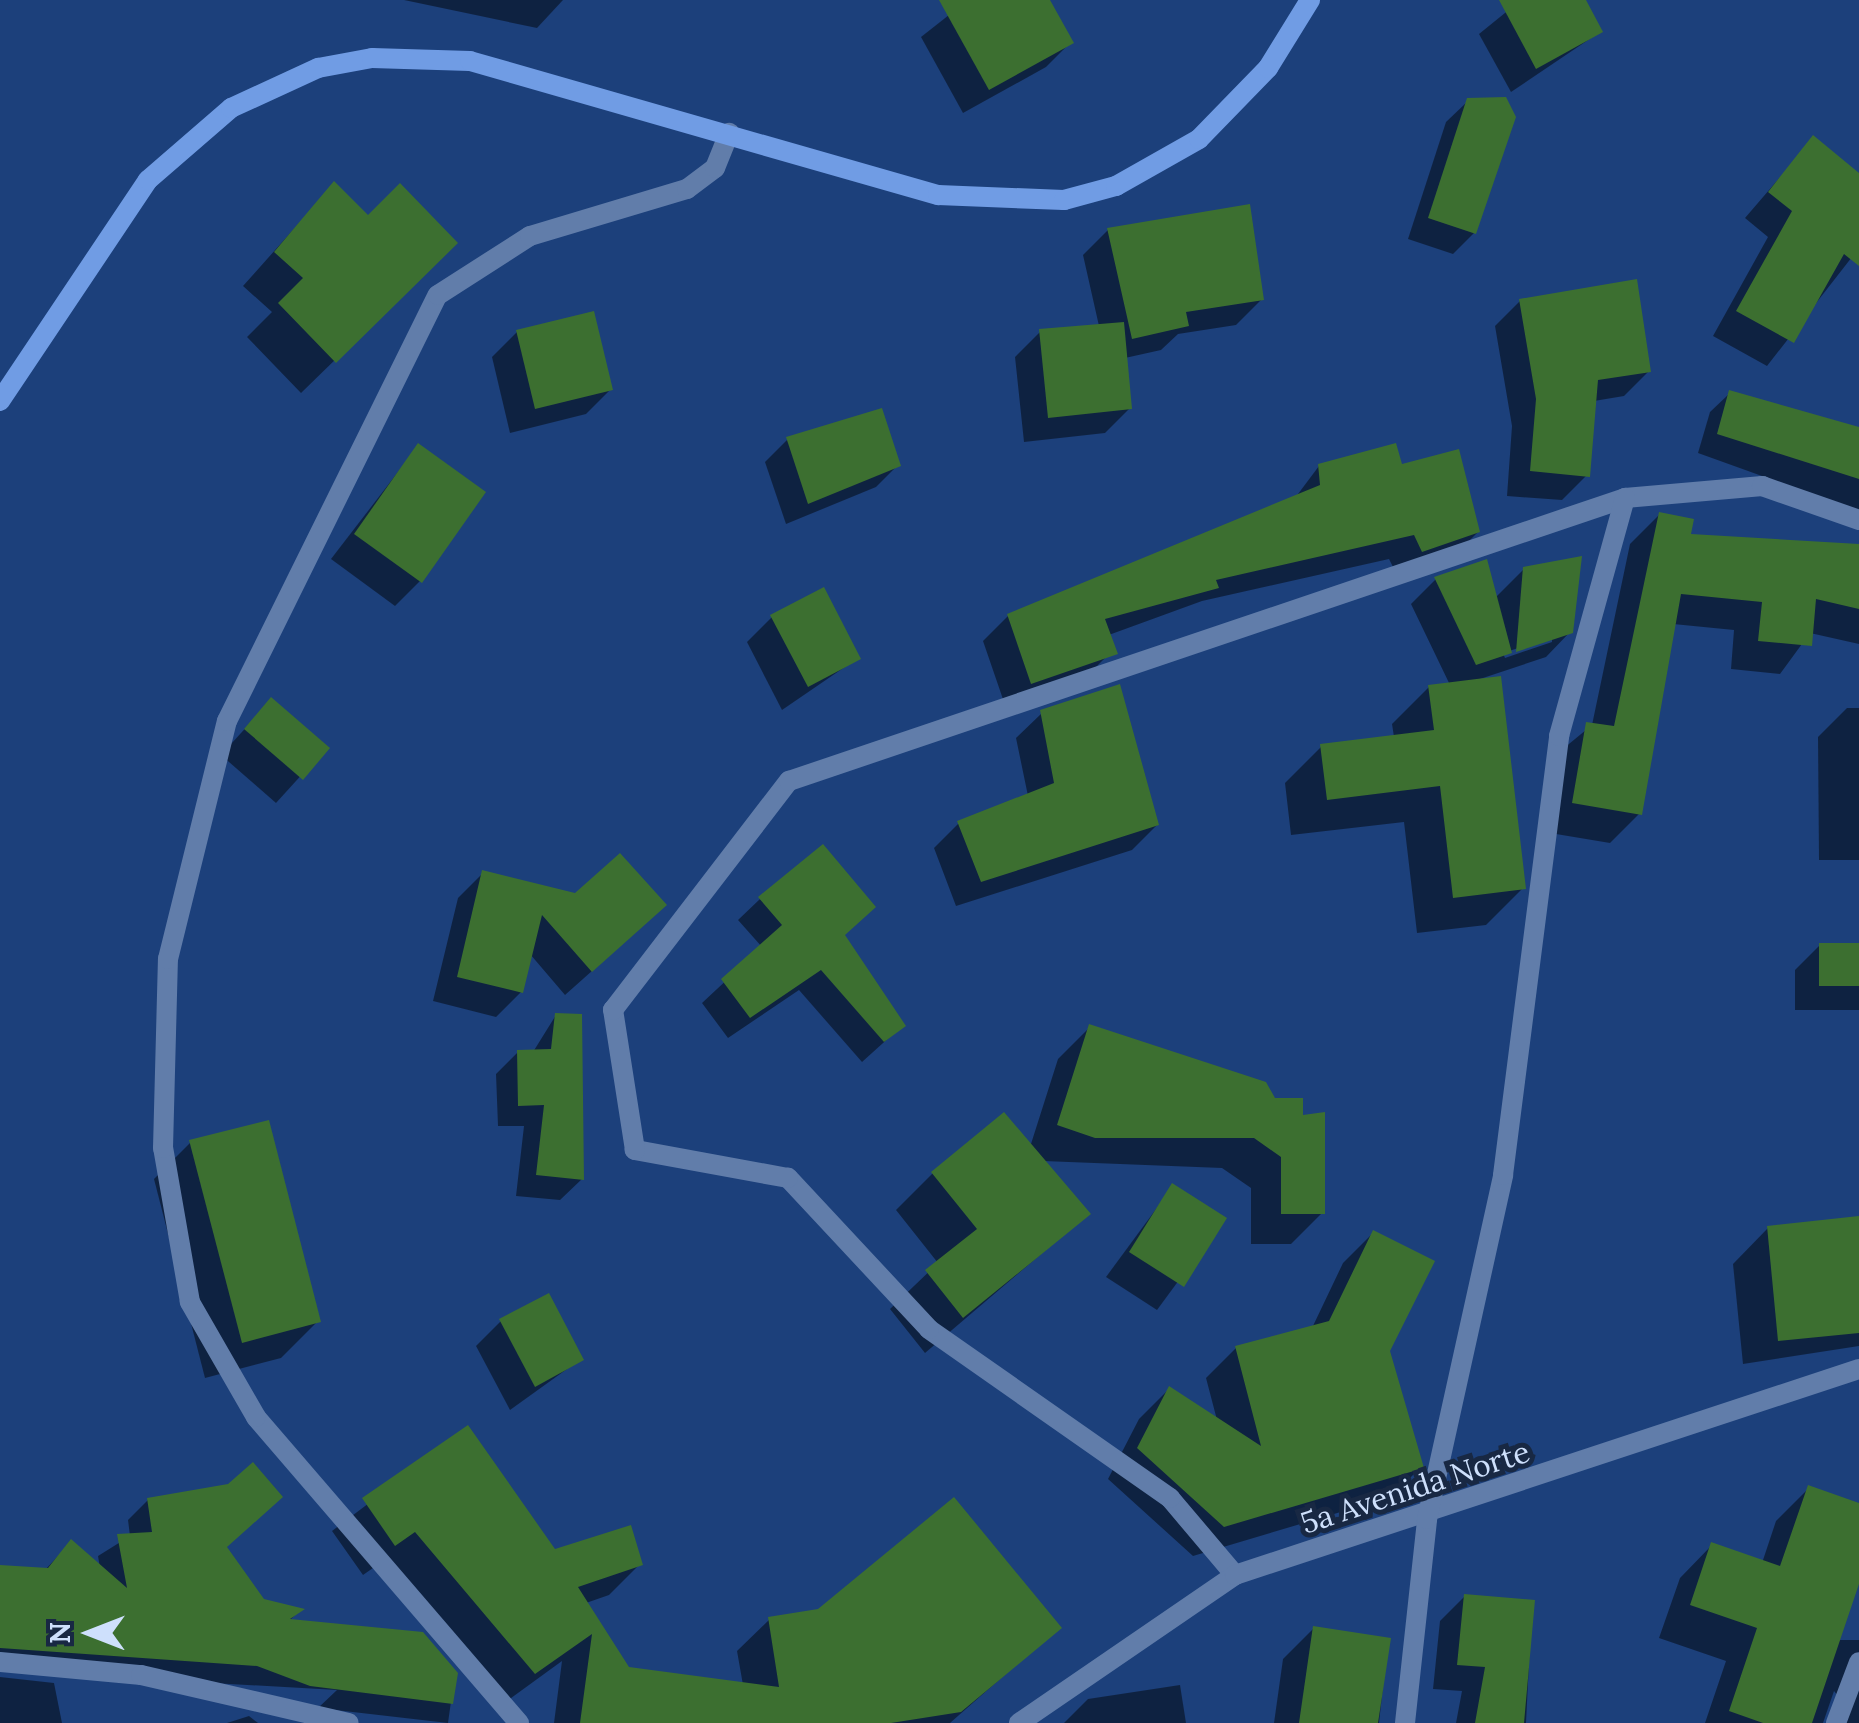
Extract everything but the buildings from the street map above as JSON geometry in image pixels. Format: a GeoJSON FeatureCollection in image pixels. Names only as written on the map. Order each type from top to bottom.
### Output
{"type":"FeatureCollection","features":[{"type":"Feature","properties":{"kind":"main road"},"geometry":{"type":"LineString","coordinates":[[0,401],[148,180],[231,108],[318,68],[372,58],[470,62],[938,195],[1064,200],[1116,186],[1198,139],[1268,68],[1310,0]]}},
{"type":"Feature","properties":{"kind":"street"},"geometry":{"type":"LineString","coordinates":[[519,1723],[256,1418],[190,1302],[163,1148],[168,959],[227,721],[438,294],[530,236],[686,189],[715,168],[729,133]]}},
{"type":"Feature","properties":{"kind":"street"},"geometry":{"type":"LineString","coordinates":[[1235,1575],[1170,1498],[928,1329],[788,1178],[635,1150],[612,1010],[789,781],[1625,498],[1762,486],[1859,520]]}},
{"type":"Feature","properties":{"kind":"street"},"geometry":{"type":"LineString","coordinates":[[1405,1723],[1427,1519],[1503,1175],[1559,736],[1625,498]]}},
{"type":"Feature","properties":{"kind":"street","name":"5a Avenida Norte"},"geometry":{"type":"LineString","coordinates":[[1019,1723],[1235,1575],[1427,1519],[1859,1369]]}},
{"type":"Feature","properties":{"kind":"street"},"geometry":{"type":"LineString","coordinates":[[0,1662],[142,1675],[349,1723]]}},
{"type":"Feature","properties":{"kind":"street"},"geometry":{"type":"LineString","coordinates":[[1836,1723],[1859,1662]]}}]}
